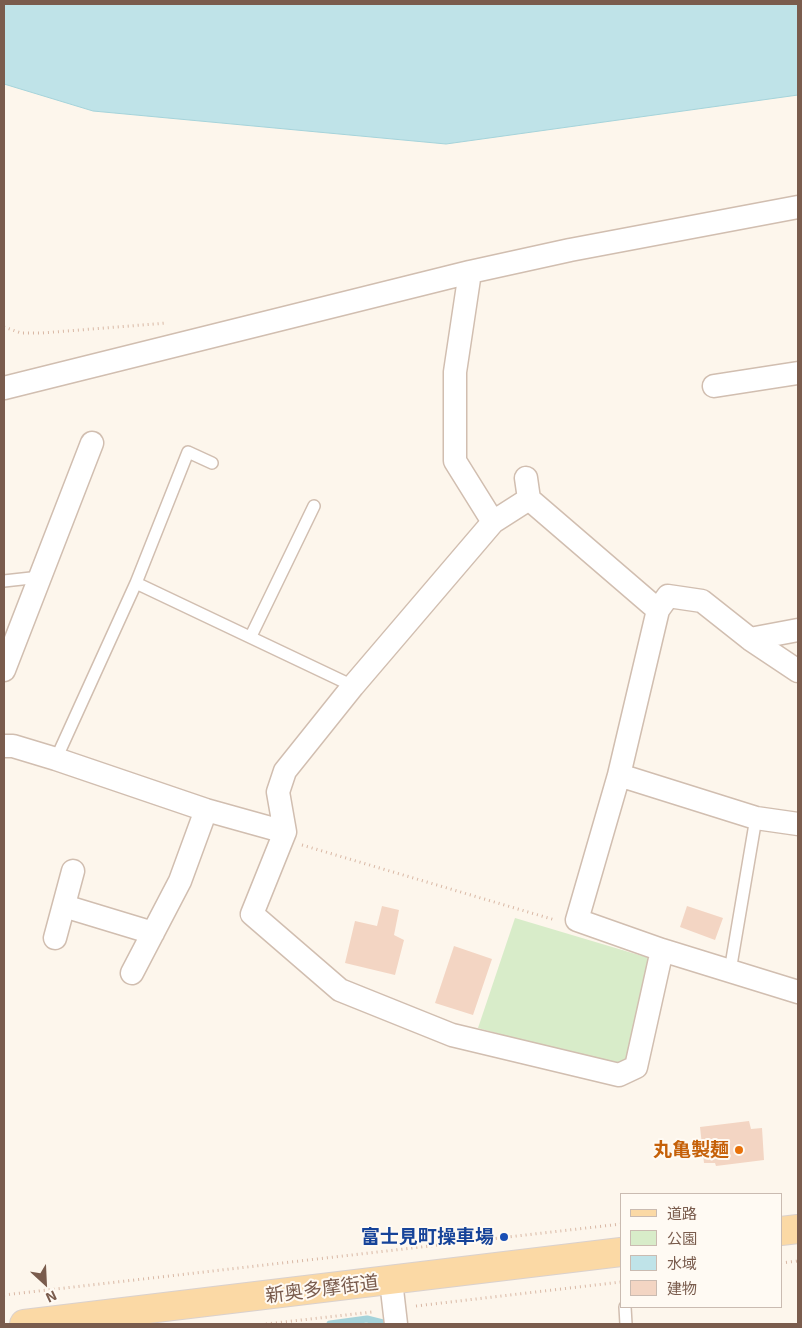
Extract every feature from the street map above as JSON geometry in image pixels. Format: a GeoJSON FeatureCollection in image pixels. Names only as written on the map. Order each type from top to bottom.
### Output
{"type":"FeatureCollection","features":[{"type":"Feature","properties":{"kind":"main road"},"geometry":{"type":"LineString","coordinates":[[782,1231],[798,1229]]}},
{"type":"Feature","properties":{"kind":"main road","name":"新奥多摩街道"},"geometry":{"type":"LineString","coordinates":[[24,1324],[620,1252]]}},
{"type":"Feature","properties":{"kind":"street"},"geometry":{"type":"LineString","coordinates":[[4,388],[470,272],[570,250],[798,207]]}},
{"type":"Feature","properties":{"kind":"street"},"geometry":{"type":"LineString","coordinates":[[470,272],[455,372],[455,461],[493,522]]}},
{"type":"Feature","properties":{"kind":"street"},"geometry":{"type":"LineString","coordinates":[[714,386],[798,374]]}},
{"type":"Feature","properties":{"kind":"street"},"geometry":{"type":"LineString","coordinates":[[4,670],[92,443]]}},
{"type":"Feature","properties":{"kind":"street"},"geometry":{"type":"LineString","coordinates":[[658,610],[528,488],[493,522],[353,686],[285,771],[278,792],[284,836],[252,914],[340,990],[452,1035],[619,1075],[636,1067],[662,950]]}},
{"type":"Feature","properties":{"kind":"street"},"geometry":{"type":"LineString","coordinates":[[798,671],[750,639],[702,601],[668,596],[658,610],[619,775],[577,920],[662,950],[798,992]]}},
{"type":"Feature","properties":{"kind":"street"},"geometry":{"type":"LineString","coordinates":[[750,639],[798,630]]}},
{"type":"Feature","properties":{"kind":"street"},"geometry":{"type":"LineString","coordinates":[[4,746],[13,746],[56,758],[284,836]]}},
{"type":"Feature","properties":{"kind":"street"},"geometry":{"type":"LineString","coordinates":[[619,775],[756,818],[798,824]]}},
{"type":"Feature","properties":{"kind":"street"},"geometry":{"type":"LineString","coordinates":[[132,973],[180,881],[206,810]]}},
{"type":"Feature","properties":{"kind":"street"},"geometry":{"type":"LineString","coordinates":[[55,938],[73,871]]}},
{"type":"Feature","properties":{"kind":"street"},"geometry":{"type":"LineString","coordinates":[[64,906],[153,933]]}},
{"type":"Feature","properties":{"kind":"street"},"geometry":{"type":"LineString","coordinates":[[390,1315],[391,1281]]}},
{"type":"Feature","properties":{"kind":"lane"},"geometry":{"type":"LineString","coordinates":[[56,758],[136,583],[188,452],[212,464]]}},
{"type":"Feature","properties":{"kind":"lane"},"geometry":{"type":"LineString","coordinates":[[251,636],[314,506]]}},
{"type":"Feature","properties":{"kind":"lane"},"geometry":{"type":"LineString","coordinates":[[4,581],[40,576]]}},
{"type":"Feature","properties":{"kind":"lane"},"geometry":{"type":"LineString","coordinates":[[136,583],[353,686]]}},
{"type":"Feature","properties":{"kind":"lane"},"geometry":{"type":"LineString","coordinates":[[730,971],[756,818]]}},
{"type":"Feature","properties":{"kind":"lane"},"geometry":{"type":"LineString","coordinates":[[625,1308],[626,1324]]}},
{"type":"Feature","properties":{"kind":"path"},"geometry":{"type":"LineString","coordinates":[[4,327],[21,333],[42,333],[171,322]]}},
{"type":"Feature","properties":{"kind":"path"},"geometry":{"type":"LineString","coordinates":[[284,836],[576,926],[577,920]]}},
{"type":"Feature","properties":{"kind":"path"},"geometry":{"type":"LineString","coordinates":[[4,1295],[620,1224]]}},
{"type":"Feature","properties":{"kind":"path"},"geometry":{"type":"LineString","coordinates":[[782,1263],[798,1261]]}},
{"type":"Feature","properties":{"kind":"path"},"geometry":{"type":"LineString","coordinates":[[390,1315],[620,1282]]}},
{"type":"Feature","properties":{"kind":"green space"},"geometry":{"type":"Polygon","coordinates":[[[515,918],[649,958],[626,1060],[613,1065],[478,1028],[515,918]]]}},
{"type":"Feature","properties":{"kind":"water"},"geometry":{"type":"Polygon","coordinates":[[[4,4],[798,4],[798,95],[446,144],[93,111],[4,84],[4,4]]]}},
{"type":"Feature","properties":{"kind":"building"},"geometry":{"type":"Polygon","coordinates":[[[382,906],[399,910],[394,935],[404,940],[395,975],[345,963],[355,921],[377,926],[382,906]]]}},
{"type":"Feature","properties":{"kind":"building"},"geometry":{"type":"Polygon","coordinates":[[[687,906],[723,918],[715,940],[680,927],[687,906]]]}},
{"type":"Feature","properties":{"kind":"building"},"geometry":{"type":"Polygon","coordinates":[[[454,946],[492,959],[473,1015],[435,1003],[454,946]]]}},
{"type":"Feature","properties":{"kind":"building"},"geometry":{"type":"Polygon","coordinates":[[[749,1121],[751,1129],[762,1128],[764,1160],[716,1166],[715,1163],[704,1163],[700,1127],[749,1121]]]}},
{"type":"Feature","properties":{"kind":"waterway"},"geometry":{"type":"LineString","coordinates":[[330,1324],[367,1319],[387,1324]]}},
{"type":"Feature","properties":{"kind":"place","name":"丸亀製麺"},"geometry":{"type":"Point","coordinates":[739,1150]}},
{"type":"Feature","properties":{"kind":"place","name":"富士見町操車場"},"geometry":{"type":"Point","coordinates":[504,1237]}}]}
